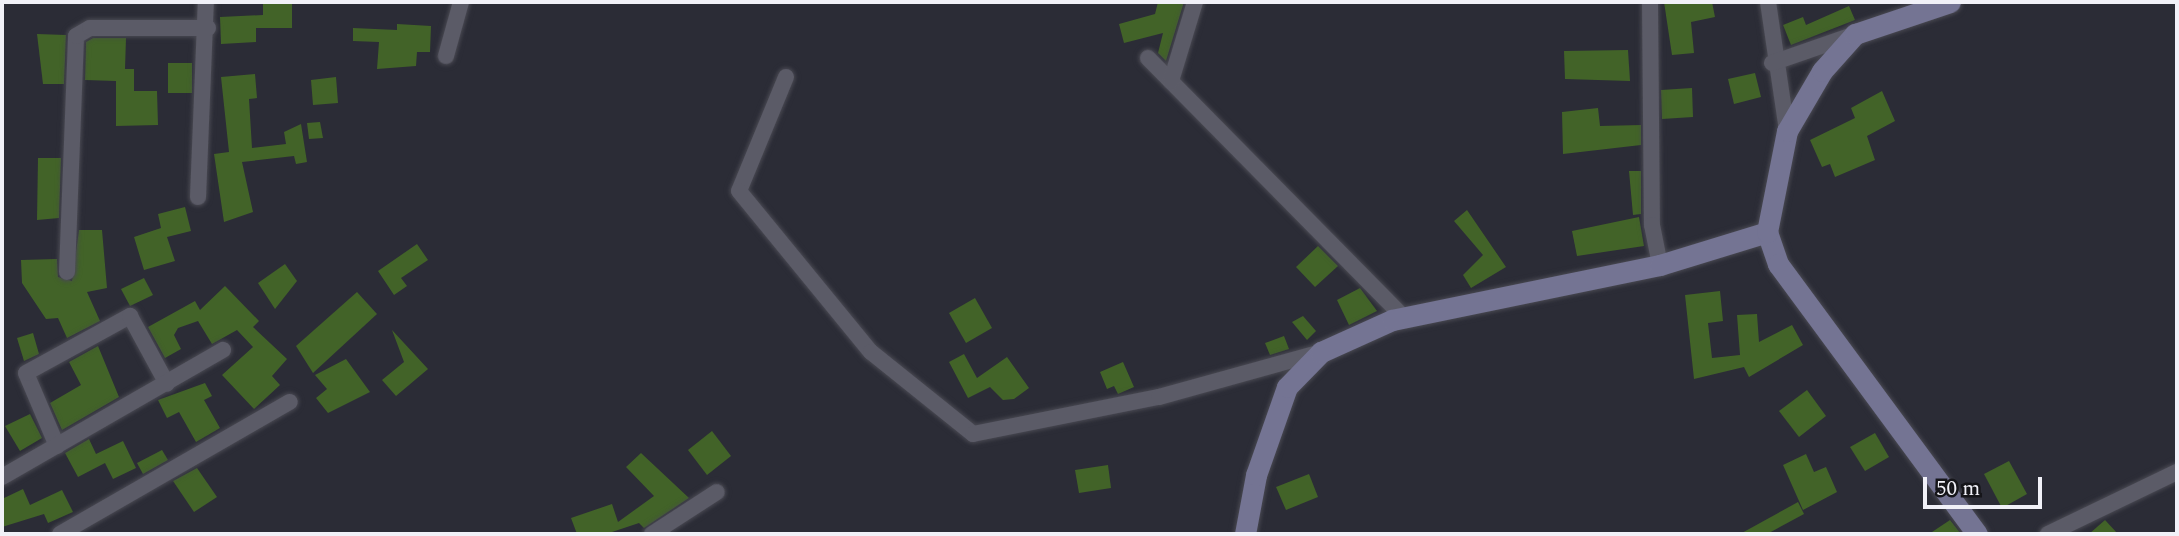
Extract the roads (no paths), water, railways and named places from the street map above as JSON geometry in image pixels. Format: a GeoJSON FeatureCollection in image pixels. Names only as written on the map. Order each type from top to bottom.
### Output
{"type":"FeatureCollection","features":[{"type":"Feature","properties":{"kind":"street"},"geometry":{"type":"LineString","coordinates":[[198,197],[208,28],[205,2]]}},
{"type":"Feature","properties":{"kind":"street"},"geometry":{"type":"LineString","coordinates":[[446,56],[461,2]]}},
{"type":"Feature","properties":{"kind":"street"},"geometry":{"type":"LineString","coordinates":[[1171,81],[1195,2]]}},
{"type":"Feature","properties":{"kind":"street"},"geometry":{"type":"LineString","coordinates":[[1650,2],[1652,225],[1660,265]]}},
{"type":"Feature","properties":{"kind":"street"},"geometry":{"type":"LineString","coordinates":[[1768,2],[1772,63],[1787,131]]}},
{"type":"Feature","properties":{"kind":"street"},"geometry":{"type":"LineString","coordinates":[[1772,63],[1950,2]]}},
{"type":"Feature","properties":{"kind":"street"},"geometry":{"type":"LineString","coordinates":[[67,272],[76,36],[90,28],[208,28]]}},
{"type":"Feature","properties":{"kind":"street"},"geometry":{"type":"LineString","coordinates":[[1855,34],[1822,71],[1787,131],[1767,232],[1778,264],[1977,534]]}},
{"type":"Feature","properties":{"kind":"street"},"geometry":{"type":"LineString","coordinates":[[1148,58],[1404,318]]}},
{"type":"Feature","properties":{"kind":"street"},"geometry":{"type":"LineString","coordinates":[[786,77],[739,191],[871,352],[973,434],[1159,397],[1321,352],[1404,318],[1660,265],[1767,232]]}},
{"type":"Feature","properties":{"kind":"street"},"geometry":{"type":"LineString","coordinates":[[57,446],[26,373],[130,316],[167,384]]}},
{"type":"Feature","properties":{"kind":"street"},"geometry":{"type":"LineString","coordinates":[[2,477],[223,350]]}},
{"type":"Feature","properties":{"kind":"street"},"geometry":{"type":"LineString","coordinates":[[1245,534],[1256,475],[1287,387],[1321,352]]}},
{"type":"Feature","properties":{"kind":"street"},"geometry":{"type":"LineString","coordinates":[[60,534],[290,402]]}},
{"type":"Feature","properties":{"kind":"street"},"geometry":{"type":"LineString","coordinates":[[2048,534],[2177,472]]}},
{"type":"Feature","properties":{"kind":"street"},"geometry":{"type":"LineString","coordinates":[[652,534],[717,492]]}}]}
